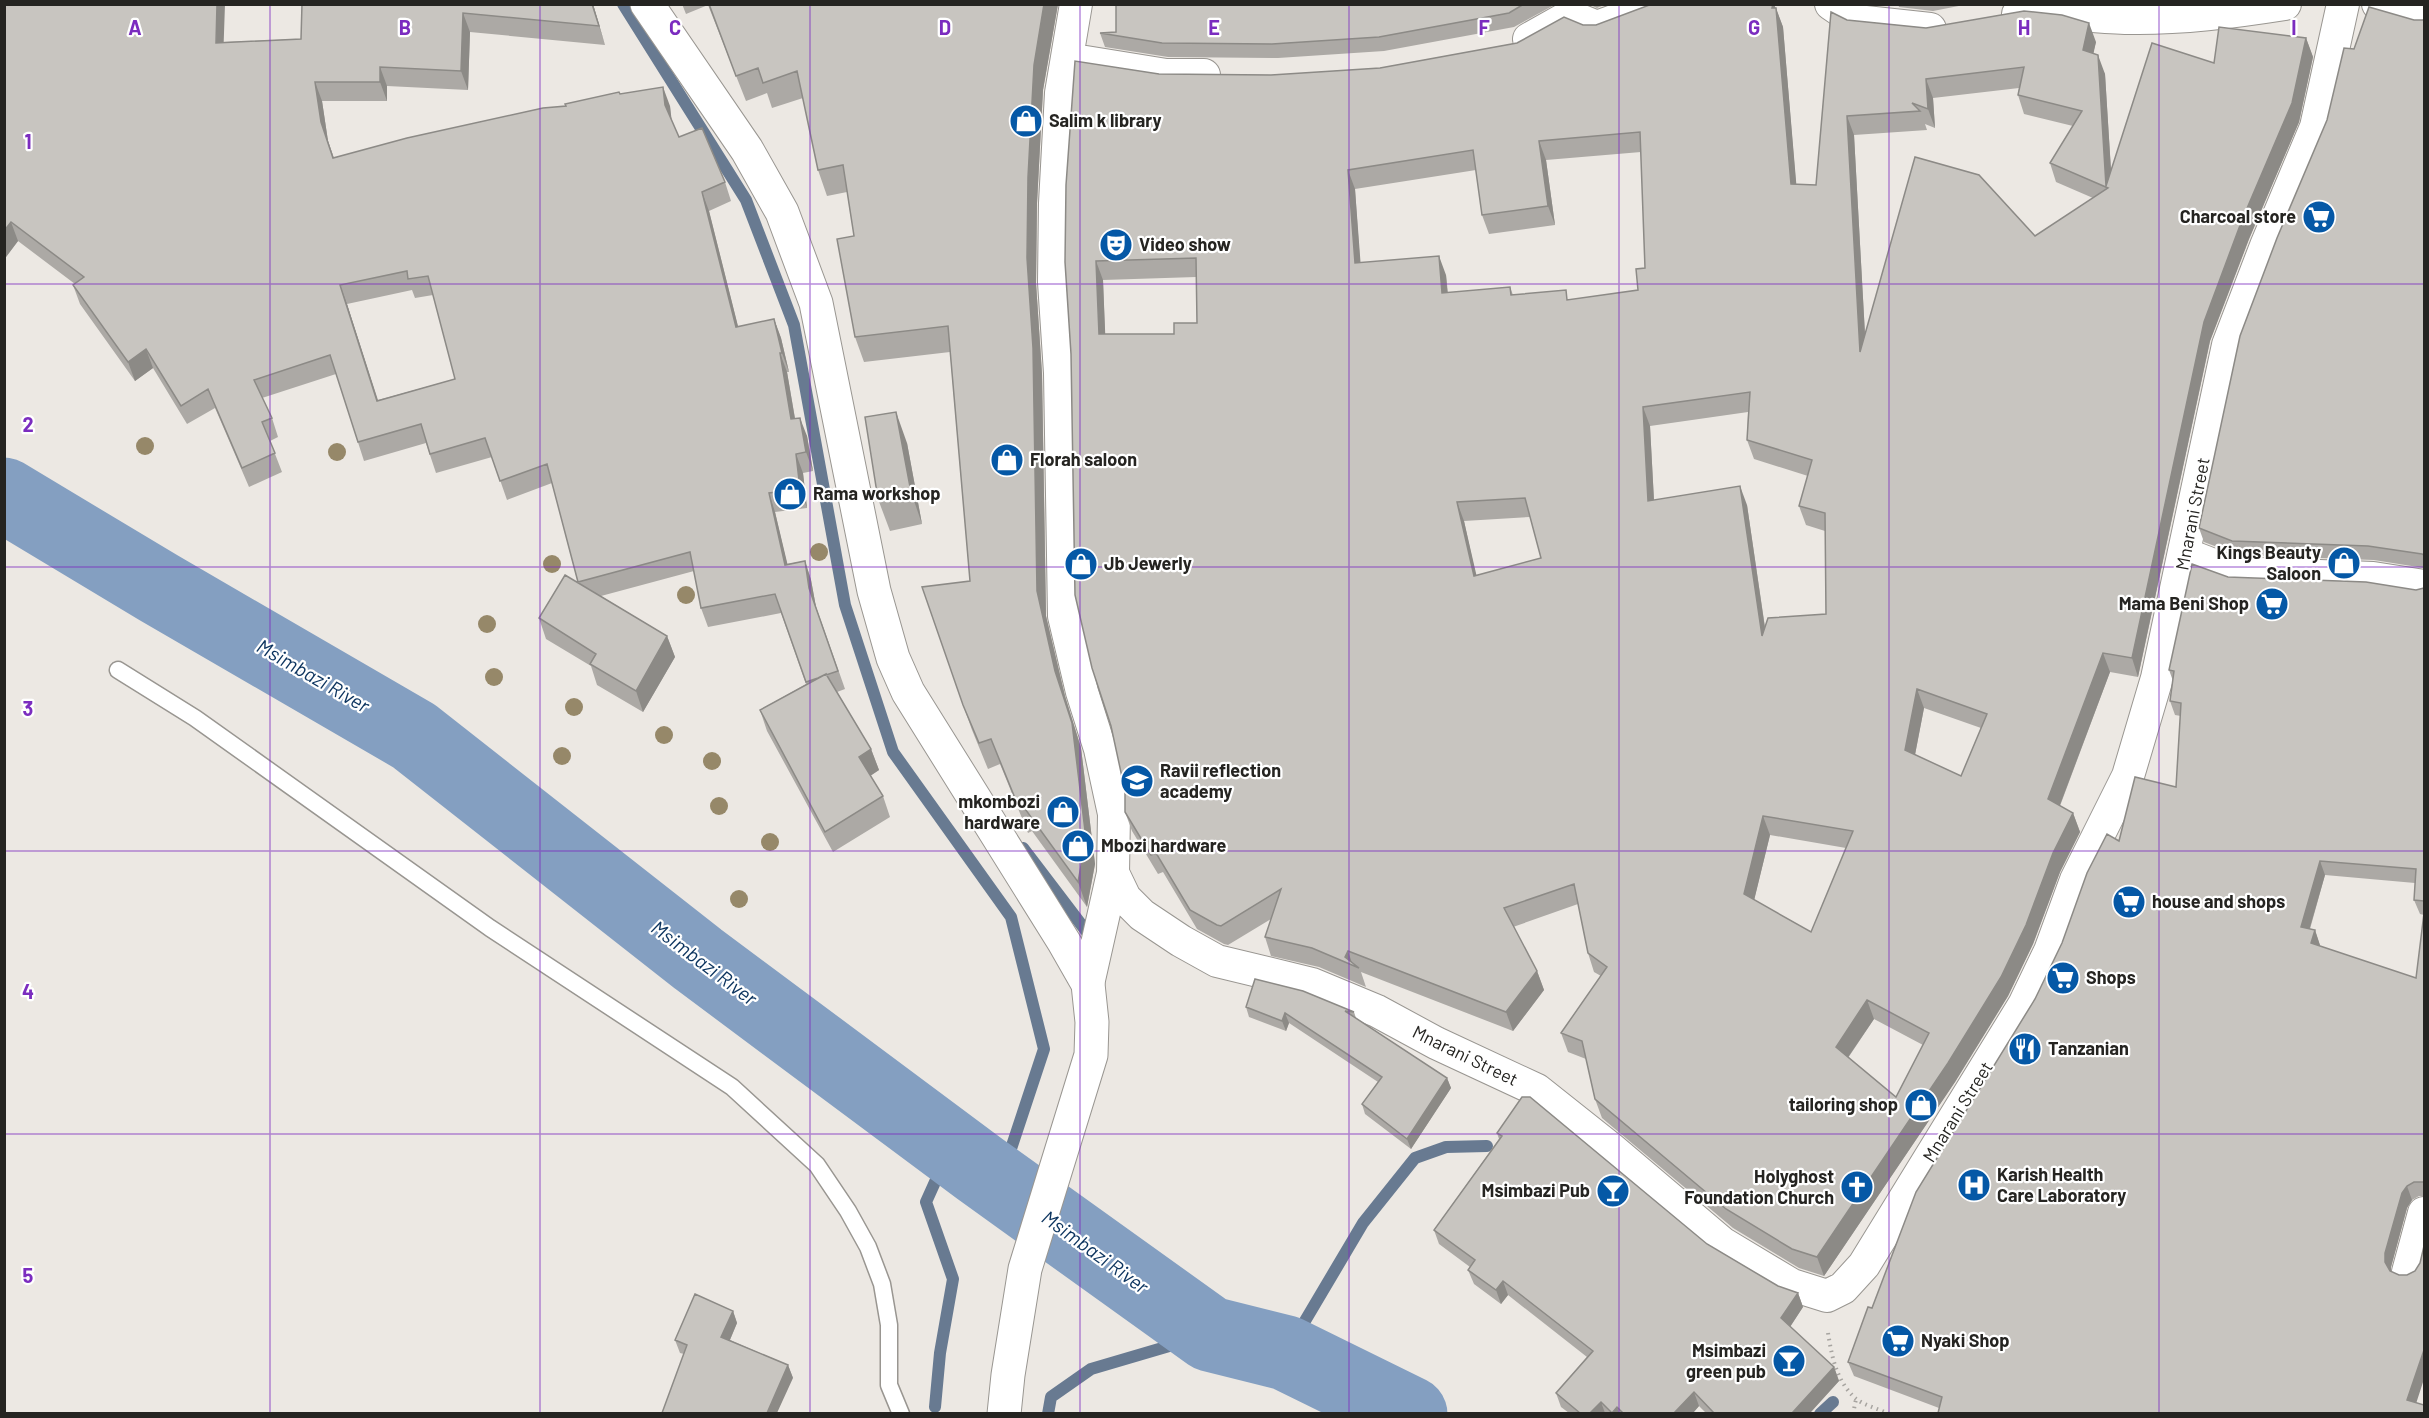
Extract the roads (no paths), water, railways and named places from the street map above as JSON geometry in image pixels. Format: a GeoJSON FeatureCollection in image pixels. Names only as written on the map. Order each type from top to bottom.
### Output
{"type":"FeatureCollection","features":[{"type":"Feature","properties":{"kind":"main road"},"geometry":{"type":"LineString","coordinates":[[647,4],[747,150],[782,212],[816,303],[874,591],[893,658],[908,692],[1088,984],[1092,1022],[1091,1055],[1025,1269],[1008,1375],[1005,1413]]}},
{"type":"Feature","properties":{"kind":"street"},"geometry":{"type":"LineString","coordinates":[[1076,4],[1060,93],[1055,203],[1054,282],[1060,373],[1064,616],[1082,692],[1100,749],[1114,814],[1113,873],[1088,984]]}},
{"type":"Feature","properties":{"kind":"street"},"geometry":{"type":"LineString","coordinates":[[1499,48],[1520,44],[1570,16],[1597,27],[1660,4]]}},
{"type":"Feature","properties":{"kind":"street"},"geometry":{"type":"LineString","coordinates":[[1831,4],[1856,21],[1934,29],[1955,25]]}},
{"type":"Feature","properties":{"kind":"street"},"geometry":{"type":"LineString","coordinates":[[1987,20],[2030,12],[2096,18],[2162,19],[2285,4]]}},
{"type":"Feature","properties":{"kind":"street","name":"Mnarani Street"},"geometry":{"type":"LineString","coordinates":[[1113,873],[1125,898],[1142,915],[1181,941],[1217,961],[1312,984],[1377,1011],[1436,1043],[1536,1090],[1610,1148],[1722,1243],[1792,1285],[1827,1296],[1843,1288],[1864,1265],[2024,1005],[2050,951],[2076,880],[2128,776],[2157,678],[2228,345],[2266,246],[2316,128],[2343,4]]}},
{"type":"Feature","properties":{"kind":"street"},"geometry":{"type":"LineString","coordinates":[[2378,4],[2424,17]]}},
{"type":"Feature","properties":{"kind":"street"},"geometry":{"type":"LineString","coordinates":[[1067,59],[1166,75],[1233,76]]}},
{"type":"Feature","properties":{"kind":"street"},"geometry":{"type":"LineString","coordinates":[[2185,554],[2234,573],[2373,578],[2424,586]]}},
{"type":"Feature","properties":{"kind":"street"},"geometry":{"type":"LineString","coordinates":[[2408,1272],[2424,1213]]}},
{"type":"Feature","properties":{"kind":"lane"},"geometry":{"type":"LineString","coordinates":[[118,670],[195,718],[490,928],[732,1087],[817,1165],[848,1210],[868,1246],[882,1284],[889,1325],[889,1385],[901,1413]]}},
{"type":"Feature","properties":{"kind":"waterway"},"geometry":{"type":"LineString","coordinates":[[623,4],[746,200],[794,325],[845,605],[893,752],[1011,917],[1044,1049],[1000,1182]]}},
{"type":"Feature","properties":{"kind":"waterway","name":"Msimbazi River"},"geometry":{"type":"LineString","coordinates":[[4,495],[414,736],[698,959],[980,1169],[1210,1334],[1286,1353],[1410,1414]]}},
{"type":"Feature","properties":{"kind":"waterway"},"geometry":{"type":"LineString","coordinates":[[1023,848],[1093,940]]}},
{"type":"Feature","properties":{"kind":"waterway"},"geometry":{"type":"LineString","coordinates":[[1286,1353],[1363,1223],[1415,1158],[1446,1147],[1487,1146]]}},
{"type":"Feature","properties":{"kind":"waterway"},"geometry":{"type":"LineString","coordinates":[[935,1407],[940,1353],[953,1279],[926,1202],[944,1162],[980,1169]]}},
{"type":"Feature","properties":{"kind":"waterway"},"geometry":{"type":"LineString","coordinates":[[1048,1414],[1051,1397],[1091,1369],[1210,1334]]}},
{"type":"Feature","properties":{"kind":"waterway"},"geometry":{"type":"LineString","coordinates":[[1820,1414],[1833,1402]]}},
{"type":"Feature","properties":{"kind":"place","name":"Salim k library"},"geometry":{"type":"Point","coordinates":[1026,121]}},
{"type":"Feature","properties":{"kind":"place","name":"Charcoal store"},"geometry":{"type":"Point","coordinates":[2319,217]}},
{"type":"Feature","properties":{"kind":"place","name":"Video show"},"geometry":{"type":"Point","coordinates":[1116,245]}},
{"type":"Feature","properties":{"kind":"place","name":"Florah saloon"},"geometry":{"type":"Point","coordinates":[1007,460]}},
{"type":"Feature","properties":{"kind":"place","name":"Rama workshop"},"geometry":{"type":"Point","coordinates":[790,494]}},
{"type":"Feature","properties":{"kind":"place","name":"Kings Beauty Saloon"},"geometry":{"type":"Point","coordinates":[2344,563]}},
{"type":"Feature","properties":{"kind":"place","name":"Jb Jewerly"},"geometry":{"type":"Point","coordinates":[1081,564]}},
{"type":"Feature","properties":{"kind":"place","name":"Mama Beni Shop"},"geometry":{"type":"Point","coordinates":[2272,604]}},
{"type":"Feature","properties":{"kind":"place","name":"Ravii reflection academy"},"geometry":{"type":"Point","coordinates":[1137,781]}},
{"type":"Feature","properties":{"kind":"place","name":"mkombozi hardware"},"geometry":{"type":"Point","coordinates":[1063,812]}},
{"type":"Feature","properties":{"kind":"place","name":"Mbozi hardware"},"geometry":{"type":"Point","coordinates":[1078,846]}},
{"type":"Feature","properties":{"kind":"place","name":"house and shops"},"geometry":{"type":"Point","coordinates":[2129,902]}},
{"type":"Feature","properties":{"kind":"place","name":"Shops"},"geometry":{"type":"Point","coordinates":[2063,978]}},
{"type":"Feature","properties":{"kind":"place","name":"Tanzanian"},"geometry":{"type":"Point","coordinates":[2025,1049]}},
{"type":"Feature","properties":{"kind":"place","name":"tailoring shop"},"geometry":{"type":"Point","coordinates":[1921,1105]}},
{"type":"Feature","properties":{"kind":"place","name":"Karish Health Care Laboratory"},"geometry":{"type":"Point","coordinates":[1974,1185]}},
{"type":"Feature","properties":{"kind":"place","name":"Holyghost Foundation Church"},"geometry":{"type":"Point","coordinates":[1857,1187]}},
{"type":"Feature","properties":{"kind":"place","name":"Msimbazi Pub"},"geometry":{"type":"Point","coordinates":[1613,1191]}},
{"type":"Feature","properties":{"kind":"place","name":"Nyaki Shop"},"geometry":{"type":"Point","coordinates":[1898,1341]}},
{"type":"Feature","properties":{"kind":"place","name":"Msimbazi green pub"},"geometry":{"type":"Point","coordinates":[1789,1361]}}]}
